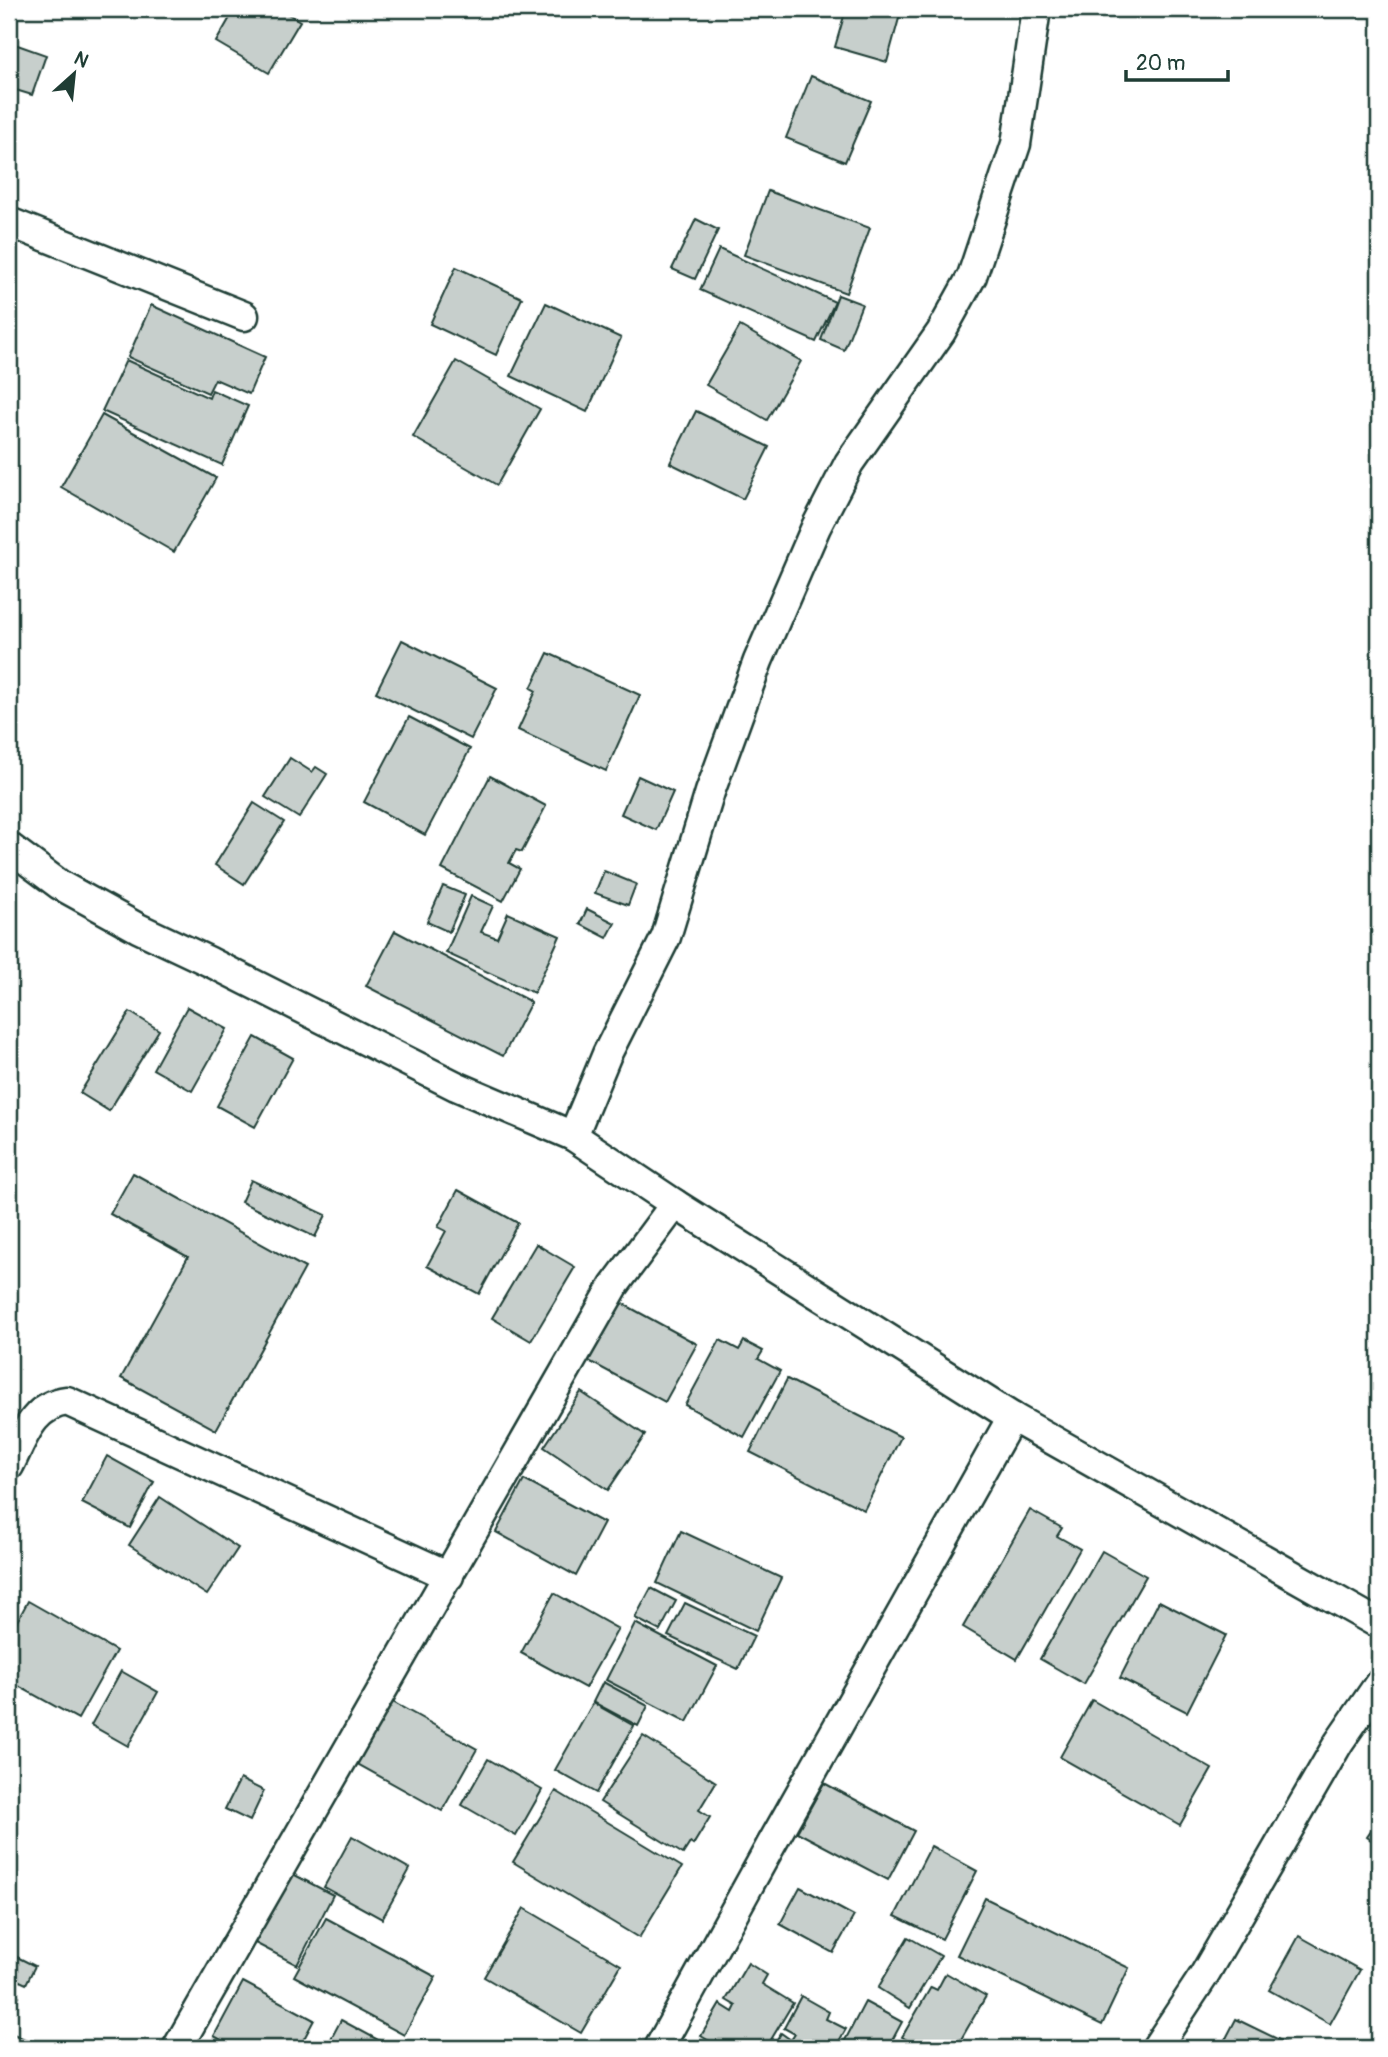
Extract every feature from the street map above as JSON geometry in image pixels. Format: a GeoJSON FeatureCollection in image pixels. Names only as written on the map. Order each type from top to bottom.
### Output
{"type":"FeatureCollection","features":[{"type":"Feature","properties":{"kind":"street"},"geometry":{"type":"LineString","coordinates":[[573,1136],[607,1054],[666,937],[710,792],[745,696],[816,527],[849,463],[941,332],[972,276],[1016,144],[1036,9]]}},
{"type":"Feature","properties":{"kind":"street"},"geometry":{"type":"LineString","coordinates":[[9,222],[244,316]]}},
{"type":"Feature","properties":{"kind":"street"},"geometry":{"type":"LineString","coordinates":[[9,847],[60,885],[138,928],[456,1086],[573,1136],[675,1204],[1012,1417],[1379,1624]]}},
{"type":"Feature","properties":{"kind":"street"},"geometry":{"type":"LineString","coordinates":[[177,2048],[614,1286],[675,1204]]}},
{"type":"Feature","properties":{"kind":"street"},"geometry":{"type":"LineString","coordinates":[[9,1466],[30,1424],[41,1411],[54,1402],[67,1401],[449,1576]]}},
{"type":"Feature","properties":{"kind":"street"},"geometry":{"type":"LineString","coordinates":[[659,2048],[1012,1417]]}},
{"type":"Feature","properties":{"kind":"street"},"geometry":{"type":"LineString","coordinates":[[1156,2048],[1203,1978],[1339,1742],[1379,1684]]}},
{"type":"Feature","properties":{"kind":"building"},"geometry":{"type":"Polygon","coordinates":[[[235,9],[279,9],[300,21],[269,73],[216,42],[235,9]]]}},
{"type":"Feature","properties":{"kind":"building"},"geometry":{"type":"Polygon","coordinates":[[[846,9],[901,11],[887,62],[835,47],[846,9]]]}},
{"type":"Feature","properties":{"kind":"building"},"geometry":{"type":"Polygon","coordinates":[[[9,42],[46,55],[32,95],[9,88],[9,42]]]}},
{"type":"Feature","properties":{"kind":"building"},"geometry":{"type":"Polygon","coordinates":[[[811,76],[871,101],[845,162],[786,138],[811,76]]]}},
{"type":"Feature","properties":{"kind":"building"},"geometry":{"type":"Polygon","coordinates":[[[768,191],[870,228],[846,293],[744,255],[768,191]]]}},
{"type":"Feature","properties":{"kind":"building"},"geometry":{"type":"Polygon","coordinates":[[[696,219],[718,230],[695,279],[672,269],[696,219]]]}},
{"type":"Feature","properties":{"kind":"building"},"geometry":{"type":"Polygon","coordinates":[[[719,249],[835,302],[816,342],[700,290],[719,249]]]}},
{"type":"Feature","properties":{"kind":"building"},"geometry":{"type":"Polygon","coordinates":[[[456,267],[522,298],[496,355],[430,324],[456,267]]]}},
{"type":"Feature","properties":{"kind":"building"},"geometry":{"type":"Polygon","coordinates":[[[838,295],[862,304],[844,350],[821,340],[838,295]]]}},
{"type":"Feature","properties":{"kind":"building"},"geometry":{"type":"Polygon","coordinates":[[[546,303],[621,338],[587,412],[511,376],[546,303]]]}},
{"type":"Feature","properties":{"kind":"building"},"geometry":{"type":"Polygon","coordinates":[[[151,305],[265,357],[249,394],[215,379],[208,393],[128,357],[151,305]]]}},
{"type":"Feature","properties":{"kind":"building"},"geometry":{"type":"Polygon","coordinates":[[[740,326],[801,361],[767,420],[706,385],[740,326]]]}},
{"type":"Feature","properties":{"kind":"building"},"geometry":{"type":"Polygon","coordinates":[[[126,360],[209,398],[212,390],[248,406],[222,465],[102,411],[126,360]]]}},
{"type":"Feature","properties":{"kind":"building"},"geometry":{"type":"Polygon","coordinates":[[[456,361],[540,409],[497,485],[413,437],[456,361]]]}},
{"type":"Feature","properties":{"kind":"building"},"geometry":{"type":"Polygon","coordinates":[[[696,411],[769,447],[743,499],[670,463],[696,411]]]}},
{"type":"Feature","properties":{"kind":"building"},"geometry":{"type":"Polygon","coordinates":[[[102,415],[216,478],[174,552],[61,487],[102,415]]]}},
{"type":"Feature","properties":{"kind":"building"},"geometry":{"type":"Polygon","coordinates":[[[402,640],[497,688],[471,739],[376,692],[402,640]]]}},
{"type":"Feature","properties":{"kind":"building"},"geometry":{"type":"Polygon","coordinates":[[[548,653],[640,695],[606,771],[518,730],[536,691],[531,688],[548,653]]]}},
{"type":"Feature","properties":{"kind":"building"},"geometry":{"type":"Polygon","coordinates":[[[409,717],[470,749],[425,835],[364,802],[409,717]]]}},
{"type":"Feature","properties":{"kind":"building"},"geometry":{"type":"Polygon","coordinates":[[[290,758],[312,772],[316,767],[327,774],[299,818],[265,797],[290,758]]]}},
{"type":"Feature","properties":{"kind":"building"},"geometry":{"type":"Polygon","coordinates":[[[490,776],[546,806],[522,852],[516,850],[509,863],[520,869],[503,901],[442,869],[490,776]]]}},
{"type":"Feature","properties":{"kind":"building"},"geometry":{"type":"Polygon","coordinates":[[[638,776],[673,792],[656,830],[621,814],[638,776]]]}},
{"type":"Feature","properties":{"kind":"building"},"geometry":{"type":"Polygon","coordinates":[[[254,803],[284,822],[244,884],[215,865],[254,803]]]}},
{"type":"Feature","properties":{"kind":"building"},"geometry":{"type":"Polygon","coordinates":[[[604,871],[636,884],[628,905],[595,893],[604,871]]]}},
{"type":"Feature","properties":{"kind":"building"},"geometry":{"type":"Polygon","coordinates":[[[443,886],[465,895],[449,932],[427,922],[443,886]]]}},
{"type":"Feature","properties":{"kind":"building"},"geometry":{"type":"Polygon","coordinates":[[[471,896],[493,906],[481,932],[497,938],[508,913],[560,936],[534,993],[446,953],[471,896]]]}},
{"type":"Feature","properties":{"kind":"building"},"geometry":{"type":"Polygon","coordinates":[[[587,909],[615,923],[607,938],[580,924],[587,909]]]}},
{"type":"Feature","properties":{"kind":"building"},"geometry":{"type":"Polygon","coordinates":[[[395,931],[531,1002],[503,1056],[366,986],[395,931]]]}},
{"type":"Feature","properties":{"kind":"building"},"geometry":{"type":"Polygon","coordinates":[[[187,1007],[227,1029],[192,1091],[153,1069],[187,1007]]]}},
{"type":"Feature","properties":{"kind":"building"},"geometry":{"type":"Polygon","coordinates":[[[130,1012],[159,1030],[109,1111],[80,1093],[130,1012]]]}},
{"type":"Feature","properties":{"kind":"building"},"geometry":{"type":"Polygon","coordinates":[[[255,1037],[293,1058],[255,1127],[217,1106],[255,1037]]]}},
{"type":"Feature","properties":{"kind":"building"},"geometry":{"type":"Polygon","coordinates":[[[133,1173],[305,1268],[216,1430],[121,1378],[188,1257],[110,1214],[133,1173]]]}},
{"type":"Feature","properties":{"kind":"building"},"geometry":{"type":"Polygon","coordinates":[[[251,1180],[326,1215],[315,1237],[241,1202],[251,1180]]]}},
{"type":"Feature","properties":{"kind":"building"},"geometry":{"type":"Polygon","coordinates":[[[458,1190],[518,1223],[479,1294],[427,1266],[446,1231],[438,1227],[458,1190]]]}},
{"type":"Feature","properties":{"kind":"building"},"geometry":{"type":"Polygon","coordinates":[[[536,1244],[575,1267],[531,1341],[492,1318],[536,1244]]]}},
{"type":"Feature","properties":{"kind":"building"},"geometry":{"type":"Polygon","coordinates":[[[618,1301],[697,1344],[665,1402],[587,1360],[618,1301]]]}},
{"type":"Feature","properties":{"kind":"building"},"geometry":{"type":"Polygon","coordinates":[[[720,1340],[739,1350],[744,1341],[763,1351],[758,1359],[780,1371],[744,1437],[685,1405],[720,1340]]]}},
{"type":"Feature","properties":{"kind":"building"},"geometry":{"type":"Polygon","coordinates":[[[787,1379],[901,1437],[864,1510],[750,1452],[787,1379]]]}},
{"type":"Feature","properties":{"kind":"building"},"geometry":{"type":"Polygon","coordinates":[[[581,1392],[645,1435],[608,1490],[544,1447],[581,1392]]]}},
{"type":"Feature","properties":{"kind":"building"},"geometry":{"type":"Polygon","coordinates":[[[107,1456],[154,1482],[130,1528],[82,1503],[107,1456]]]}},
{"type":"Feature","properties":{"kind":"building"},"geometry":{"type":"Polygon","coordinates":[[[524,1480],[604,1523],[576,1576],[496,1532],[524,1480]]]}},
{"type":"Feature","properties":{"kind":"building"},"geometry":{"type":"Polygon","coordinates":[[[160,1497],[238,1548],[207,1595],[129,1545],[160,1497]]]}},
{"type":"Feature","properties":{"kind":"building"},"geometry":{"type":"Polygon","coordinates":[[[1030,1510],[1062,1528],[1057,1536],[1080,1549],[1017,1659],[963,1627],[1030,1510]]]}},
{"type":"Feature","properties":{"kind":"building"},"geometry":{"type":"Polygon","coordinates":[[[681,1531],[781,1578],[756,1631],[657,1583],[681,1531]]]}},
{"type":"Feature","properties":{"kind":"building"},"geometry":{"type":"Polygon","coordinates":[[[1102,1551],[1146,1576],[1084,1684],[1040,1659],[1102,1551]]]}},
{"type":"Feature","properties":{"kind":"building"},"geometry":{"type":"Polygon","coordinates":[[[651,1588],[676,1601],[660,1631],[635,1618],[651,1588]]]}},
{"type":"Feature","properties":{"kind":"building"},"geometry":{"type":"Polygon","coordinates":[[[554,1593],[618,1629],[585,1688],[521,1653],[554,1593]]]}},
{"type":"Feature","properties":{"kind":"building"},"geometry":{"type":"Polygon","coordinates":[[[28,1601],[116,1651],[78,1719],[9,1681],[9,1636],[28,1601]]]}},
{"type":"Feature","properties":{"kind":"building"},"geometry":{"type":"Polygon","coordinates":[[[1159,1601],[1226,1635],[1187,1712],[1120,1678],[1159,1601]]]}},
{"type":"Feature","properties":{"kind":"building"},"geometry":{"type":"Polygon","coordinates":[[[685,1603],[754,1636],[738,1669],[668,1636],[685,1603]]]}},
{"type":"Feature","properties":{"kind":"building"},"geometry":{"type":"Polygon","coordinates":[[[635,1623],[717,1666],[687,1722],[606,1680],[635,1623]]]}},
{"type":"Feature","properties":{"kind":"building"},"geometry":{"type":"Polygon","coordinates":[[[121,1671],[158,1692],[128,1746],[91,1725],[121,1671]]]}},
{"type":"Feature","properties":{"kind":"building"},"geometry":{"type":"Polygon","coordinates":[[[603,1682],[648,1706],[638,1726],[593,1702],[603,1682]]]}},
{"type":"Feature","properties":{"kind":"building"},"geometry":{"type":"Polygon","coordinates":[[[389,1700],[477,1749],[442,1811],[354,1762],[389,1700]]]}},
{"type":"Feature","properties":{"kind":"building"},"geometry":{"type":"Polygon","coordinates":[[[1092,1700],[1212,1769],[1180,1825],[1060,1757],[1092,1700]]]}},
{"type":"Feature","properties":{"kind":"building"},"geometry":{"type":"Polygon","coordinates":[[[593,1703],[634,1726],[596,1793],[555,1770],[593,1703]]]}},
{"type":"Feature","properties":{"kind":"building"},"geometry":{"type":"Polygon","coordinates":[[[643,1736],[716,1782],[699,1810],[710,1817],[693,1845],[690,1843],[683,1854],[600,1802],[643,1736]]]}},
{"type":"Feature","properties":{"kind":"building"},"geometry":{"type":"Polygon","coordinates":[[[488,1759],[542,1790],[516,1836],[462,1805],[488,1759]]]}},
{"type":"Feature","properties":{"kind":"building"},"geometry":{"type":"Polygon","coordinates":[[[240,1779],[264,1791],[250,1821],[225,1809],[240,1779]]]}},
{"type":"Feature","properties":{"kind":"building"},"geometry":{"type":"Polygon","coordinates":[[[824,1783],[914,1831],[888,1880],[797,1832],[824,1783]]]}},
{"type":"Feature","properties":{"kind":"building"},"geometry":{"type":"Polygon","coordinates":[[[556,1791],[682,1867],[639,1938],[513,1862],[556,1791]]]}},
{"type":"Feature","properties":{"kind":"building"},"geometry":{"type":"Polygon","coordinates":[[[1379,1820],[1379,1846],[1367,1837],[1379,1820]]]}},
{"type":"Feature","properties":{"kind":"building"},"geometry":{"type":"Polygon","coordinates":[[[352,1836],[410,1869],[382,1919],[324,1887],[352,1836]]]}},
{"type":"Feature","properties":{"kind":"building"},"geometry":{"type":"Polygon","coordinates":[[[931,1846],[977,1871],[942,1939],[895,1916],[931,1846]]]}},
{"type":"Feature","properties":{"kind":"building"},"geometry":{"type":"Polygon","coordinates":[[[291,1873],[333,1895],[297,1965],[255,1943],[291,1873]]]}},
{"type":"Feature","properties":{"kind":"building"},"geometry":{"type":"Polygon","coordinates":[[[800,1887],[854,1916],[833,1953],[780,1924],[800,1887]]]}},
{"type":"Feature","properties":{"kind":"building"},"geometry":{"type":"Polygon","coordinates":[[[985,1898],[1129,1968],[1102,2025],[957,1955],[985,1898]]]}},
{"type":"Feature","properties":{"kind":"building"},"geometry":{"type":"Polygon","coordinates":[[[524,1908],[621,1965],[581,2033],[484,1977],[524,1908]]]}},
{"type":"Feature","properties":{"kind":"building"},"geometry":{"type":"Polygon","coordinates":[[[326,1918],[436,1977],[404,2035],[294,1976],[326,1918]]]}},
{"type":"Feature","properties":{"kind":"building"},"geometry":{"type":"Polygon","coordinates":[[[1299,1936],[1360,1970],[1330,2024],[1269,1990],[1299,1936]]]}},
{"type":"Feature","properties":{"kind":"building"},"geometry":{"type":"Polygon","coordinates":[[[908,1937],[941,1956],[910,2008],[878,1988],[908,1937]]]}},
{"type":"Feature","properties":{"kind":"building"},"geometry":{"type":"Polygon","coordinates":[[[9,1953],[35,1966],[26,1984],[9,1976],[9,1953]]]}},
{"type":"Feature","properties":{"kind":"building"},"geometry":{"type":"Polygon","coordinates":[[[748,1963],[767,1975],[762,1984],[793,2003],[766,2048],[721,2048],[701,2036],[720,2004],[733,2012],[736,2006],[726,2000],[748,1963]]]}},
{"type":"Feature","properties":{"kind":"building"},"geometry":{"type":"Polygon","coordinates":[[[946,1973],[986,1996],[956,2048],[921,2048],[902,2037],[931,1987],[937,1990],[946,1973]]]}},
{"type":"Feature","properties":{"kind":"building"},"geometry":{"type":"Polygon","coordinates":[[[243,1982],[314,2020],[299,2048],[236,2048],[214,2036],[243,1982]]]}},
{"type":"Feature","properties":{"kind":"building"},"geometry":{"type":"Polygon","coordinates":[[[9,1990],[19,1996],[9,2014],[9,1990]]]}},
{"type":"Feature","properties":{"kind":"building"},"geometry":{"type":"Polygon","coordinates":[[[801,1996],[829,2012],[826,2019],[846,2029],[835,2048],[773,2048],[781,2033],[791,2040],[795,2034],[784,2028],[801,1996]]]}},
{"type":"Feature","properties":{"kind":"building"},"geometry":{"type":"Polygon","coordinates":[[[865,2002],[902,2022],[888,2048],[841,2048],[865,2002]]]}},
{"type":"Feature","properties":{"kind":"building"},"geometry":{"type":"Polygon","coordinates":[[[1236,2019],[1296,2048],[1221,2048],[1236,2019]]]}},
{"type":"Feature","properties":{"kind":"building"},"geometry":{"type":"Polygon","coordinates":[[[341,2020],[393,2048],[326,2048],[341,2020]]]}},
{"type":"Feature","properties":{"kind":"building"},"geometry":{"type":"Polygon","coordinates":[[[9,2032],[45,2048],[9,2048],[9,2032]]]}},
{"type":"Feature","properties":{"kind":"building"},"geometry":{"type":"Polygon","coordinates":[[[695,2041],[709,2048],[691,2048],[695,2041]]]}}]}
